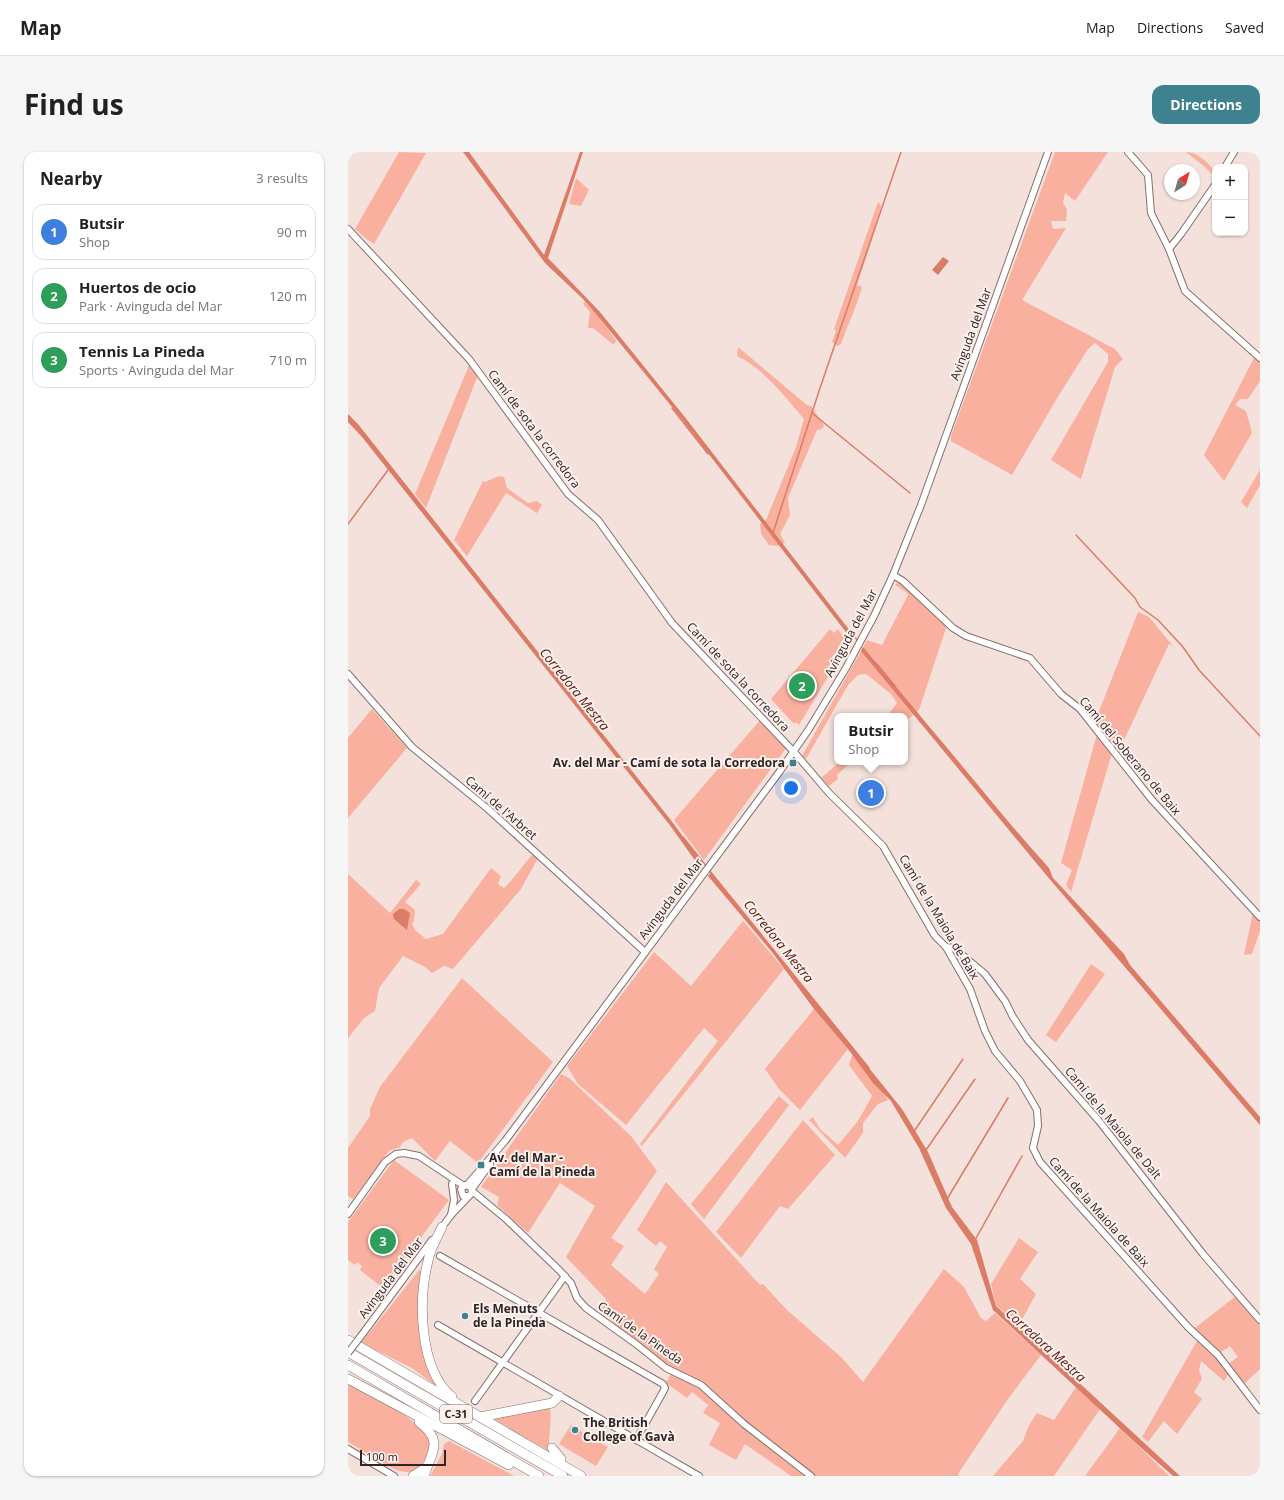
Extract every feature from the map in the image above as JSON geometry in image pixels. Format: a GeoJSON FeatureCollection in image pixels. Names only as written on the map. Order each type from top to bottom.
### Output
{"type":"FeatureCollection","features":[{"type":"Feature","properties":{"kind":"highway"},"geometry":{"type":"LineString","coordinates":[[442,1227],[426,1267],[424,1306],[426,1350],[432,1369],[443,1388],[469,1410]]}},
{"type":"Feature","properties":{"kind":"highway"},"geometry":{"type":"LineString","coordinates":[[348,1340],[582,1476]]}},
{"type":"Feature","properties":{"kind":"highway","name":"C-31"},"geometry":{"type":"LineString","coordinates":[[348,1352],[563,1476]]}},
{"type":"Feature","properties":{"kind":"highway","name":"C-31"},"geometry":{"type":"LineString","coordinates":[[348,1365],[539,1476]]}},
{"type":"Feature","properties":{"kind":"highway"},"geometry":{"type":"LineString","coordinates":[[348,1379],[530,1476]]}},
{"type":"Feature","properties":{"kind":"highway"},"geometry":{"type":"LineString","coordinates":[[480,1417],[552,1403],[559,1396]]}},
{"type":"Feature","properties":{"kind":"highway"},"geometry":{"type":"LineString","coordinates":[[395,1405],[421,1423],[432,1435],[435,1446],[424,1476]]}},
{"type":"Feature","properties":{"kind":"highway"},"geometry":{"type":"LineString","coordinates":[[552,1448],[556,1455],[582,1476]]}},
{"type":"Feature","properties":{"kind":"highway"},"geometry":{"type":"LineString","coordinates":[[413,1476],[427,1467]]}},
{"type":"Feature","properties":{"kind":"street","name":"Avinguda del Mar"},"geometry":{"type":"LineString","coordinates":[[348,1352],[794,752],[856,650],[893,575],[921,505],[1048,152]]}},
{"type":"Feature","properties":{"kind":"street"},"geometry":{"type":"LineString","coordinates":[[1128,152],[1148,175],[1151,213],[1169,249],[1185,291],[1260,358]]}},
{"type":"Feature","properties":{"kind":"street"},"geometry":{"type":"LineString","coordinates":[[1227,164],[1234,152]]}},
{"type":"Feature","properties":{"kind":"street"},"geometry":{"type":"LineString","coordinates":[[1169,249],[1212,189]]}},
{"type":"Feature","properties":{"kind":"street","name":"Camí de sota la corredora"},"geometry":{"type":"LineString","coordinates":[[348,229],[469,360],[568,494],[598,520],[646,584],[672,623],[794,752]]}},
{"type":"Feature","properties":{"kind":"street","name":"Camí del Soberano de Baix"},"geometry":{"type":"LineString","coordinates":[[893,575],[904,581],[953,628],[966,636],[1030,658],[1061,694],[1080,709],[1152,800],[1260,917]]}},
{"type":"Feature","properties":{"kind":"street","name":"Camí de l'Arbret"},"geometry":{"type":"LineString","coordinates":[[348,674],[412,747],[488,809],[645,952]]}},
{"type":"Feature","properties":{"kind":"street","name":"Camí de la Maiola de Baix"},"geometry":{"type":"LineString","coordinates":[[794,752],[829,793],[884,846],[935,936],[946,947],[970,989],[985,1031],[995,1051],[1020,1081],[1037,1110],[1038,1126],[1033,1148],[1040,1162],[1188,1327],[1218,1355],[1260,1410]]}},
{"type":"Feature","properties":{"kind":"street","name":"Camí de la Maiola de Dalt"},"geometry":{"type":"LineString","coordinates":[[946,947],[954,948],[985,974],[1005,1001],[1013,1017],[1028,1040],[1099,1121],[1203,1254],[1260,1320]]}},
{"type":"Feature","properties":{"kind":"street","name":"Camí de la Pineda"},"geometry":{"type":"LineString","coordinates":[[348,1214],[390,1157],[404,1153],[412,1154],[426,1160],[469,1189],[506,1219],[565,1276],[571,1283],[577,1298],[593,1315],[636,1344],[666,1368],[701,1385],[747,1427],[811,1476]]}},
{"type":"Feature","properties":{"kind":"street","name":"Camí de la Pineda"},"geometry":{"type":"LineString","coordinates":[[442,1172],[461,1193]]}},
{"type":"Feature","properties":{"kind":"street"},"geometry":{"type":"LineString","coordinates":[[451,1215],[454,1200],[452,1184]]}},
{"type":"Feature","properties":{"kind":"street"},"geometry":{"type":"LineString","coordinates":[[461,1193],[469,1189]]}},
{"type":"Feature","properties":{"kind":"street","name":"Avinguda del Mar"},"geometry":{"type":"LineString","coordinates":[[451,1215],[461,1193]]}},
{"type":"Feature","properties":{"kind":"street"},"geometry":{"type":"LineString","coordinates":[[440,1256],[663,1384],[665,1388],[636,1440]]}},
{"type":"Feature","properties":{"kind":"street"},"geometry":{"type":"LineString","coordinates":[[475,1401],[565,1276]]}},
{"type":"Feature","properties":{"kind":"street"},"geometry":{"type":"LineString","coordinates":[[438,1325],[699,1476]]}},
{"type":"Feature","properties":{"kind":"street"},"geometry":{"type":"LineString","coordinates":[[348,1449],[394,1476]]}},
{"type":"Feature","properties":{"kind":"shaded area"},"geometry":{"type":"Polygon","coordinates":[[[399,152],[426,153],[374,244],[355,229],[399,152]]]}},
{"type":"Feature","properties":{"kind":"shaded area"},"geometry":{"type":"Polygon","coordinates":[[[463,152],[469,152],[544,255],[580,152],[583,152],[548,258],[600,312],[684,416],[854,636],[852,640],[681,418],[583,299],[545,263],[463,152]]]}},
{"type":"Feature","properties":{"kind":"shaded area"},"geometry":{"type":"Polygon","coordinates":[[[1055,152],[1108,152],[1075,201],[1065,193],[1063,202],[1067,210],[1066,221],[1051,221],[1053,229],[1066,228],[1022,300],[1115,349],[1123,359],[1115,367],[1081,479],[1051,460],[1108,362],[1108,354],[1095,343],[1088,349],[1059,395],[1012,475],[951,441],[951,436],[1055,152]]]}},
{"type":"Feature","properties":{"kind":"shaded area"},"geometry":{"type":"Polygon","coordinates":[[[1186,152],[1190,152],[1205,161],[1212,168],[1212,174],[1186,152]]]}},
{"type":"Feature","properties":{"kind":"shaded area"},"geometry":{"type":"Polygon","coordinates":[[[576,178],[589,190],[581,206],[569,204],[576,178]]]}},
{"type":"Feature","properties":{"kind":"shaded area"},"geometry":{"type":"Polygon","coordinates":[[[878,202],[881,206],[872,240],[857,285],[862,287],[841,344],[838,346],[832,342],[836,331],[834,329],[878,202]]]}},
{"type":"Feature","properties":{"kind":"shaded area"},"geometry":{"type":"Polygon","coordinates":[[[943,257],[949,261],[938,275],[932,270],[943,257]]]}},
{"type":"Feature","properties":{"kind":"shaded area"},"geometry":{"type":"Polygon","coordinates":[[[585,302],[604,323],[616,341],[614,345],[593,328],[588,328],[590,312],[583,304],[585,302]]]}},
{"type":"Feature","properties":{"kind":"shaded area"},"geometry":{"type":"Polygon","coordinates":[[[738,347],[807,405],[811,406],[824,425],[822,429],[817,430],[788,498],[790,515],[780,534],[785,543],[777,546],[769,545],[761,534],[760,524],[766,520],[796,447],[804,419],[764,375],[737,356],[738,347]]]}},
{"type":"Feature","properties":{"kind":"shaded area"},"geometry":{"type":"Polygon","coordinates":[[[1255,356],[1260,361],[1260,381],[1248,399],[1240,399],[1235,405],[1246,411],[1252,433],[1224,481],[1204,455],[1255,356]]]}},
{"type":"Feature","properties":{"kind":"shaded area"},"geometry":{"type":"Polygon","coordinates":[[[470,363],[478,375],[426,508],[415,494],[470,363]]]}},
{"type":"Feature","properties":{"kind":"shaded area"},"geometry":{"type":"Polygon","coordinates":[[[348,414],[358,424],[670,819],[702,862],[699,866],[669,824],[362,437],[348,422],[348,414]]]}},
{"type":"Feature","properties":{"kind":"shaded area"},"geometry":{"type":"Polygon","coordinates":[[[1260,470],[1260,485],[1247,508],[1241,502],[1260,470]]]}},
{"type":"Feature","properties":{"kind":"shaded area"},"geometry":{"type":"Polygon","coordinates":[[[499,476],[504,477],[507,488],[528,503],[537,501],[542,505],[537,513],[506,493],[467,556],[454,540],[483,481],[485,482],[499,476]]]}},
{"type":"Feature","properties":{"kind":"shaded area"},"geometry":{"type":"Polygon","coordinates":[[[900,581],[947,625],[919,710],[908,719],[908,713],[889,713],[897,703],[891,694],[866,674],[858,675],[848,685],[806,759],[802,756],[867,640],[882,645],[908,595],[895,585],[900,581]]]}},
{"type":"Feature","properties":{"kind":"shaded area"},"geometry":{"type":"Polygon","coordinates":[[[1138,612],[1149,617],[1173,646],[1169,644],[1118,753],[1094,724],[1138,612]]]}},
{"type":"Feature","properties":{"kind":"shaded area"},"geometry":{"type":"Polygon","coordinates":[[[830,629],[834,633],[838,629],[846,641],[831,658],[837,662],[799,725],[796,722],[794,724],[771,699],[830,629]]]}},
{"type":"Feature","properties":{"kind":"shaded area"},"geometry":{"type":"Polygon","coordinates":[[[863,647],[1049,868],[1053,878],[1124,954],[1130,965],[1260,1117],[1260,1125],[1047,876],[861,651],[863,647]]]}},
{"type":"Feature","properties":{"kind":"shaded area"},"geometry":{"type":"Polygon","coordinates":[[[372,709],[407,748],[348,818],[348,738],[372,709]]]}},
{"type":"Feature","properties":{"kind":"shaded area"},"geometry":{"type":"Polygon","coordinates":[[[761,719],[787,747],[704,860],[674,820],[761,719]]]}},
{"type":"Feature","properties":{"kind":"shaded area"},"geometry":{"type":"Polygon","coordinates":[[[1097,734],[1112,753],[1071,892],[1066,885],[1072,870],[1061,863],[1097,734]]]}},
{"type":"Feature","properties":{"kind":"shaded area"},"geometry":{"type":"Polygon","coordinates":[[[836,765],[848,765],[837,775],[838,779],[829,786],[821,778],[836,765]]]}},
{"type":"Feature","properties":{"kind":"shaded area"},"geometry":{"type":"Polygon","coordinates":[[[532,855],[538,858],[521,889],[453,969],[444,966],[432,973],[425,967],[403,956],[379,988],[375,1011],[364,1018],[348,1038],[348,874],[390,913],[416,880],[421,884],[405,902],[415,910],[414,921],[412,924],[415,930],[426,939],[443,934],[491,868],[501,876],[498,884],[504,888],[532,855]]]}},
{"type":"Feature","properties":{"kind":"shaded area"},"geometry":{"type":"Polygon","coordinates":[[[711,872],[902,1109],[928,1152],[952,1207],[977,1240],[996,1306],[1180,1476],[1173,1476],[1138,1445],[993,1310],[971,1244],[946,1208],[919,1148],[891,1101],[873,1083],[848,1049],[814,1009],[772,952],[708,876],[711,872]]]}},
{"type":"Feature","properties":{"kind":"shaded area"},"geometry":{"type":"Polygon","coordinates":[[[399,909],[404,909],[410,913],[407,930],[394,919],[393,914],[399,909]]]}},
{"type":"Feature","properties":{"kind":"shaded area"},"geometry":{"type":"Polygon","coordinates":[[[1253,912],[1260,920],[1260,931],[1252,954],[1244,955],[1253,912]]]}},
{"type":"Feature","properties":{"kind":"shaded area"},"geometry":{"type":"Polygon","coordinates":[[[743,921],[784,969],[642,1146],[640,1144],[718,1041],[704,1028],[626,1125],[578,1084],[567,1066],[654,952],[691,986],[743,921]]]}},
{"type":"Feature","properties":{"kind":"shaded area"},"geometry":{"type":"Polygon","coordinates":[[[1091,964],[1105,974],[1056,1042],[1046,1035],[1091,964]]]}},
{"type":"Feature","properties":{"kind":"shaded area"},"geometry":{"type":"Polygon","coordinates":[[[462,978],[553,1062],[478,1163],[450,1141],[435,1161],[412,1138],[403,1142],[400,1147],[389,1151],[353,1199],[348,1196],[348,1148],[370,1116],[370,1109],[380,1087],[462,978]]]}},
{"type":"Feature","properties":{"kind":"shaded area"},"geometry":{"type":"Polygon","coordinates":[[[814,1009],[848,1049],[800,1110],[779,1089],[765,1069],[814,1009]]]}},
{"type":"Feature","properties":{"kind":"shaded area"},"geometry":{"type":"Polygon","coordinates":[[[852,1055],[862,1063],[888,1100],[878,1104],[863,1123],[863,1133],[845,1158],[809,1120],[813,1117],[820,1129],[838,1145],[858,1121],[872,1096],[849,1065],[852,1055]]]}},
{"type":"Feature","properties":{"kind":"shaded area"},"geometry":{"type":"Polygon","coordinates":[[[561,1074],[569,1078],[631,1136],[657,1171],[611,1238],[624,1246],[611,1265],[645,1294],[659,1274],[654,1269],[667,1247],[660,1241],[656,1246],[637,1230],[666,1182],[760,1285],[763,1284],[787,1310],[841,1357],[863,1382],[944,1269],[964,1287],[981,1318],[986,1321],[995,1313],[1041,1355],[1008,1399],[958,1474],[959,1476],[791,1476],[745,1444],[736,1460],[709,1445],[720,1423],[703,1413],[708,1405],[692,1392],[687,1398],[666,1383],[673,1370],[618,1327],[601,1310],[606,1299],[566,1257],[595,1206],[560,1183],[528,1233],[497,1205],[499,1197],[481,1187],[561,1074]]]}},
{"type":"Feature","properties":{"kind":"shaded area"},"geometry":{"type":"Polygon","coordinates":[[[779,1096],[789,1105],[704,1219],[691,1204],[779,1096]]]}},
{"type":"Feature","properties":{"kind":"shaded area"},"geometry":{"type":"Polygon","coordinates":[[[803,1120],[835,1155],[788,1209],[780,1206],[741,1258],[716,1232],[803,1120]]]}},
{"type":"Feature","properties":{"kind":"shaded area"},"geometry":{"type":"Polygon","coordinates":[[[394,1160],[449,1200],[383,1288],[360,1270],[362,1266],[357,1262],[355,1265],[348,1260],[348,1222],[394,1160]]]}},
{"type":"Feature","properties":{"kind":"shaded area"},"geometry":{"type":"Polygon","coordinates":[[[1019,1238],[1038,1252],[1020,1279],[1036,1294],[1019,1325],[996,1305],[991,1284],[1019,1238]]]}},
{"type":"Feature","properties":{"kind":"shaded area"},"geometry":{"type":"Polygon","coordinates":[[[420,1269],[422,1279],[422,1334],[426,1361],[436,1386],[412,1368],[361,1343],[420,1269]]]}},
{"type":"Feature","properties":{"kind":"shaded area"},"geometry":{"type":"Polygon","coordinates":[[[1236,1296],[1260,1324],[1260,1369],[1243,1385],[1228,1364],[1238,1357],[1230,1346],[1220,1353],[1195,1328],[1236,1296]]]}},
{"type":"Feature","properties":{"kind":"shaded area"},"geometry":{"type":"Polygon","coordinates":[[[1197,1341],[1213,1350],[1229,1373],[1224,1381],[1201,1361],[1199,1370],[1202,1379],[1194,1392],[1202,1399],[1177,1434],[1164,1421],[1148,1442],[1142,1437],[1197,1341]]]}},
{"type":"Feature","properties":{"kind":"shaded area"},"geometry":{"type":"Polygon","coordinates":[[[348,1383],[392,1407],[414,1422],[422,1430],[429,1440],[430,1445],[427,1456],[420,1466],[415,1470],[408,1472],[399,1471],[348,1442],[348,1383]]]}},
{"type":"Feature","properties":{"kind":"shaded area"},"geometry":{"type":"Polygon","coordinates":[[[1076,1387],[1100,1409],[1054,1476],[993,1476],[1023,1441],[1029,1425],[1037,1413],[1054,1420],[1076,1387]]]}},
{"type":"Feature","properties":{"kind":"shaded area"},"geometry":{"type":"Polygon","coordinates":[[[549,1407],[551,1415],[549,1451],[495,1420],[496,1417],[549,1407]]]}},
{"type":"Feature","properties":{"kind":"shaded area"},"geometry":{"type":"Polygon","coordinates":[[[571,1425],[608,1447],[596,1466],[559,1444],[571,1425]]]}},
{"type":"Feature","properties":{"kind":"shaded area"},"geometry":{"type":"Polygon","coordinates":[[[1120,1428],[1169,1476],[1085,1476],[1120,1428]]]}},
{"type":"Feature","properties":{"kind":"shaded area"},"geometry":{"type":"Polygon","coordinates":[[[449,1441],[514,1476],[430,1476],[442,1454],[444,1444],[449,1441]]]}},
{"type":"Feature","properties":{"kind":"waterway"},"geometry":{"type":"LineString","coordinates":[[773,533],[820,388],[901,152]]}},
{"type":"Feature","properties":{"kind":"waterway"},"geometry":{"type":"LineString","coordinates":[[672,408],[708,454]]}},
{"type":"Feature","properties":{"kind":"waterway"},"geometry":{"type":"LineString","coordinates":[[812,413],[910,493]]}},
{"type":"Feature","properties":{"kind":"waterway"},"geometry":{"type":"LineString","coordinates":[[348,524],[388,470]]}},
{"type":"Feature","properties":{"kind":"waterway"},"geometry":{"type":"LineString","coordinates":[[1076,535],[1135,598],[1140,607],[1158,620],[1183,647],[1199,670],[1260,736]]}},
{"type":"Feature","properties":{"kind":"waterway"},"geometry":{"type":"LineString","coordinates":[[853,635],[858,641]]}},
{"type":"Feature","properties":{"kind":"waterway"},"geometry":{"type":"LineString","coordinates":[[876,663],[895,686]]}},
{"type":"Feature","properties":{"kind":"waterway","name":"Corredora Mestra"},"geometry":{"type":"LineString","coordinates":[[683,837],[707,867]]}},
{"type":"Feature","properties":{"kind":"waterway","name":"Corredora Mestra"},"geometry":{"type":"LineString","coordinates":[[709,870],[869,1068]]}},
{"type":"Feature","properties":{"kind":"waterway"},"geometry":{"type":"LineString","coordinates":[[915,1130],[963,1059]]}},
{"type":"Feature","properties":{"kind":"waterway"},"geometry":{"type":"LineString","coordinates":[[926,1150],[975,1079]]}},
{"type":"Feature","properties":{"kind":"waterway"},"geometry":{"type":"LineString","coordinates":[[947,1199],[1008,1098]]}},
{"type":"Feature","properties":{"kind":"waterway"},"geometry":{"type":"LineString","coordinates":[[975,1240],[1022,1156]]}},
{"type":"Feature","properties":{"kind":"place","name":"Huertos de ocio"},"geometry":{"type":"Point","coordinates":[802,686]}},
{"type":"Feature","properties":{"kind":"place","name":"Av. del Mar - Camí de sota la Corredora"},"geometry":{"type":"Point","coordinates":[793,763]}},
{"type":"Feature","properties":{"kind":"place","name":"Butsir"},"geometry":{"type":"Point","coordinates":[871,793]}},
{"type":"Feature","properties":{"kind":"place","name":"Av. del Mar - Camí de la Pineda"},"geometry":{"type":"Point","coordinates":[481,1165]}},
{"type":"Feature","properties":{"kind":"place","name":"Tennis La Pineda"},"geometry":{"type":"Point","coordinates":[383,1241]}},
{"type":"Feature","properties":{"kind":"place","name":"Els Menuts de la Pineda"},"geometry":{"type":"Point","coordinates":[465,1316]}},
{"type":"Feature","properties":{"kind":"place","name":"The British College of Gavà"},"geometry":{"type":"Point","coordinates":[575,1430]}}]}
